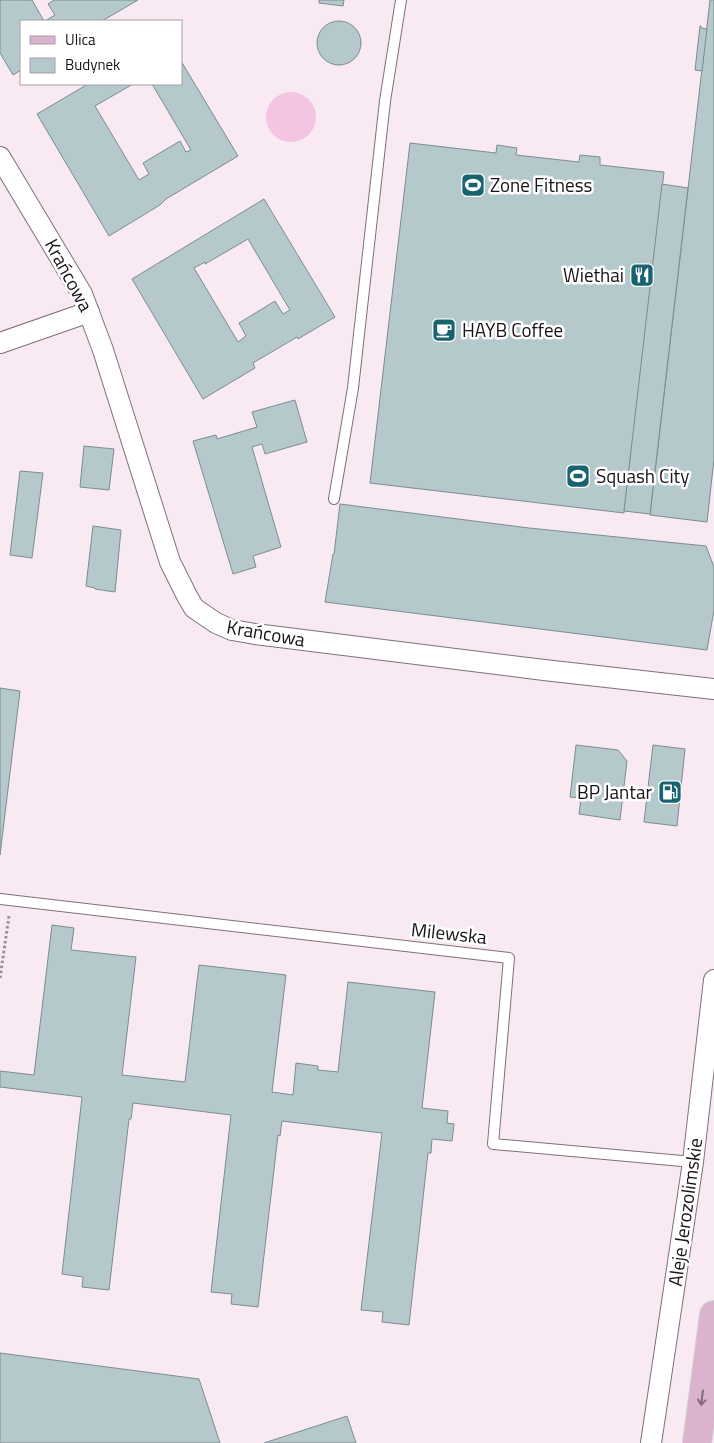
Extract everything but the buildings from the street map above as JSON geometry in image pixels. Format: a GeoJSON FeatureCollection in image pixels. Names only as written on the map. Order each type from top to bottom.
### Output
{"type":"FeatureCollection","features":[{"type":"Feature","properties":{"kind":"main road"},"geometry":{"type":"LineString","coordinates":[[697,1443],[714,1315]]}},
{"type":"Feature","properties":{"kind":"street","name":"Krańcowa"},"geometry":{"type":"LineString","coordinates":[[0,157],[82,294],[90,312],[104,350],[170,562],[194,608],[216,623],[232,630],[255,634],[714,689]]}},
{"type":"Feature","properties":{"kind":"street"},"geometry":{"type":"LineString","coordinates":[[0,344],[90,312]]}},
{"type":"Feature","properties":{"kind":"street","name":"Aleje Jerozolimskie"},"geometry":{"type":"LineString","coordinates":[[651,1443],[693,1162],[714,980]]}},
{"type":"Feature","properties":{"kind":"lane"},"geometry":{"type":"LineString","coordinates":[[334,498],[353,388],[385,101],[401,0]]}},
{"type":"Feature","properties":{"kind":"lane","name":"Milewska"},"geometry":{"type":"LineString","coordinates":[[0,899],[508,958],[493,1144],[693,1162]]}},
{"type":"Feature","properties":{"kind":"path"},"geometry":{"type":"LineString","coordinates":[[0,978],[12,901]]}},
{"type":"Feature","properties":{"kind":"shaded area"},"geometry":{"type":"Polygon","coordinates":[[[286,92],[296,92],[309,99],[316,112],[316,122],[309,135],[296,142],[286,142],[277,138],[270,131],[266,122],[266,112],[270,103],[277,96],[286,92]]]}},
{"type":"Feature","properties":{"kind":"place","name":"Zone Fitness"},"geometry":{"type":"Point","coordinates":[473,185]}},
{"type":"Feature","properties":{"kind":"place","name":"Wiethai"},"geometry":{"type":"Point","coordinates":[642,275]}},
{"type":"Feature","properties":{"kind":"place","name":"HAYB Coffee"},"geometry":{"type":"Point","coordinates":[444,330]}},
{"type":"Feature","properties":{"kind":"place","name":"Squash City"},"geometry":{"type":"Point","coordinates":[578,476]}},
{"type":"Feature","properties":{"kind":"place","name":"BP Jantar"},"geometry":{"type":"Point","coordinates":[670,792]}}]}
